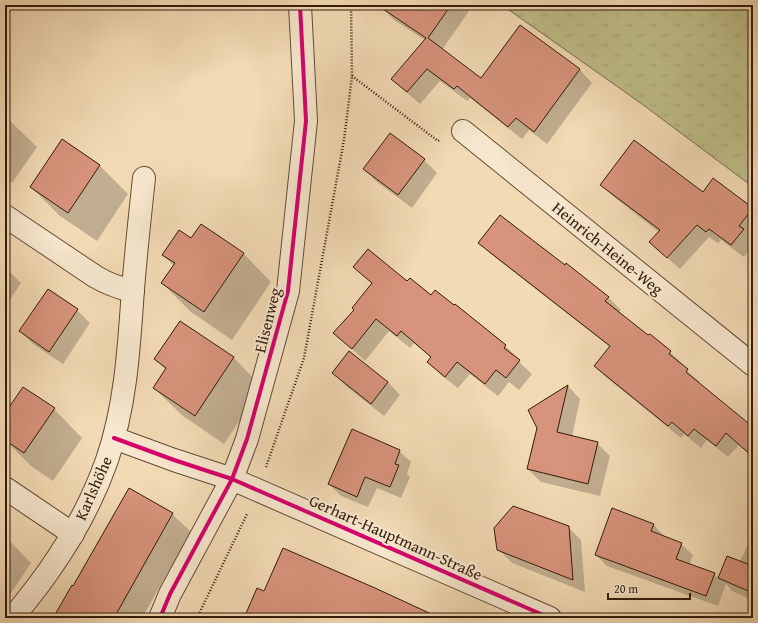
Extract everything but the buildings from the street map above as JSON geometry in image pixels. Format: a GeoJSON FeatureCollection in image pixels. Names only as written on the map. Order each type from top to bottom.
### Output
{"type":"FeatureCollection","features":[{"type":"Feature","properties":{"kind":"street","name":"Elisenweg"},"geometry":{"type":"LineString","coordinates":[[160,618],[170,594],[232,479],[247,439],[288,291],[306,121],[300,5]]}},
{"type":"Feature","properties":{"kind":"street","name":"Heinrich-Heine-Weg"},"geometry":{"type":"LineString","coordinates":[[463,131],[753,365]]}},
{"type":"Feature","properties":{"kind":"street","name":"Karlshöhe"},"geometry":{"type":"LineString","coordinates":[[5,488],[73,534],[98,484],[114,438],[127,365],[144,178]]}},
{"type":"Feature","properties":{"kind":"street"},"geometry":{"type":"LineString","coordinates":[[5,216],[96,277],[121,288],[133,290]]}},
{"type":"Feature","properties":{"kind":"street","name":"Gerhart-Hauptmann-Straße"},"geometry":{"type":"LineString","coordinates":[[114,438],[232,479],[550,618]]}},
{"type":"Feature","properties":{"kind":"street"},"geometry":{"type":"LineString","coordinates":[[13,618],[47,573],[73,534]]}},
{"type":"Feature","properties":{"kind":"path"},"geometry":{"type":"LineString","coordinates":[[351,5],[352,76],[438,141],[463,131]]}},
{"type":"Feature","properties":{"kind":"green space"},"geometry":{"type":"Polygon","coordinates":[[[502,5],[753,5],[753,187],[642,104],[502,5]]]}},
{"type":"Feature","properties":{"kind":"cycle path"},"geometry":{"type":"LineString","coordinates":[[160,618],[170,594],[232,479],[247,439],[288,291],[306,121],[300,5]]}},
{"type":"Feature","properties":{"kind":"cycle path"},"geometry":{"type":"LineString","coordinates":[[114,438],[232,479],[550,618]]}}]}
